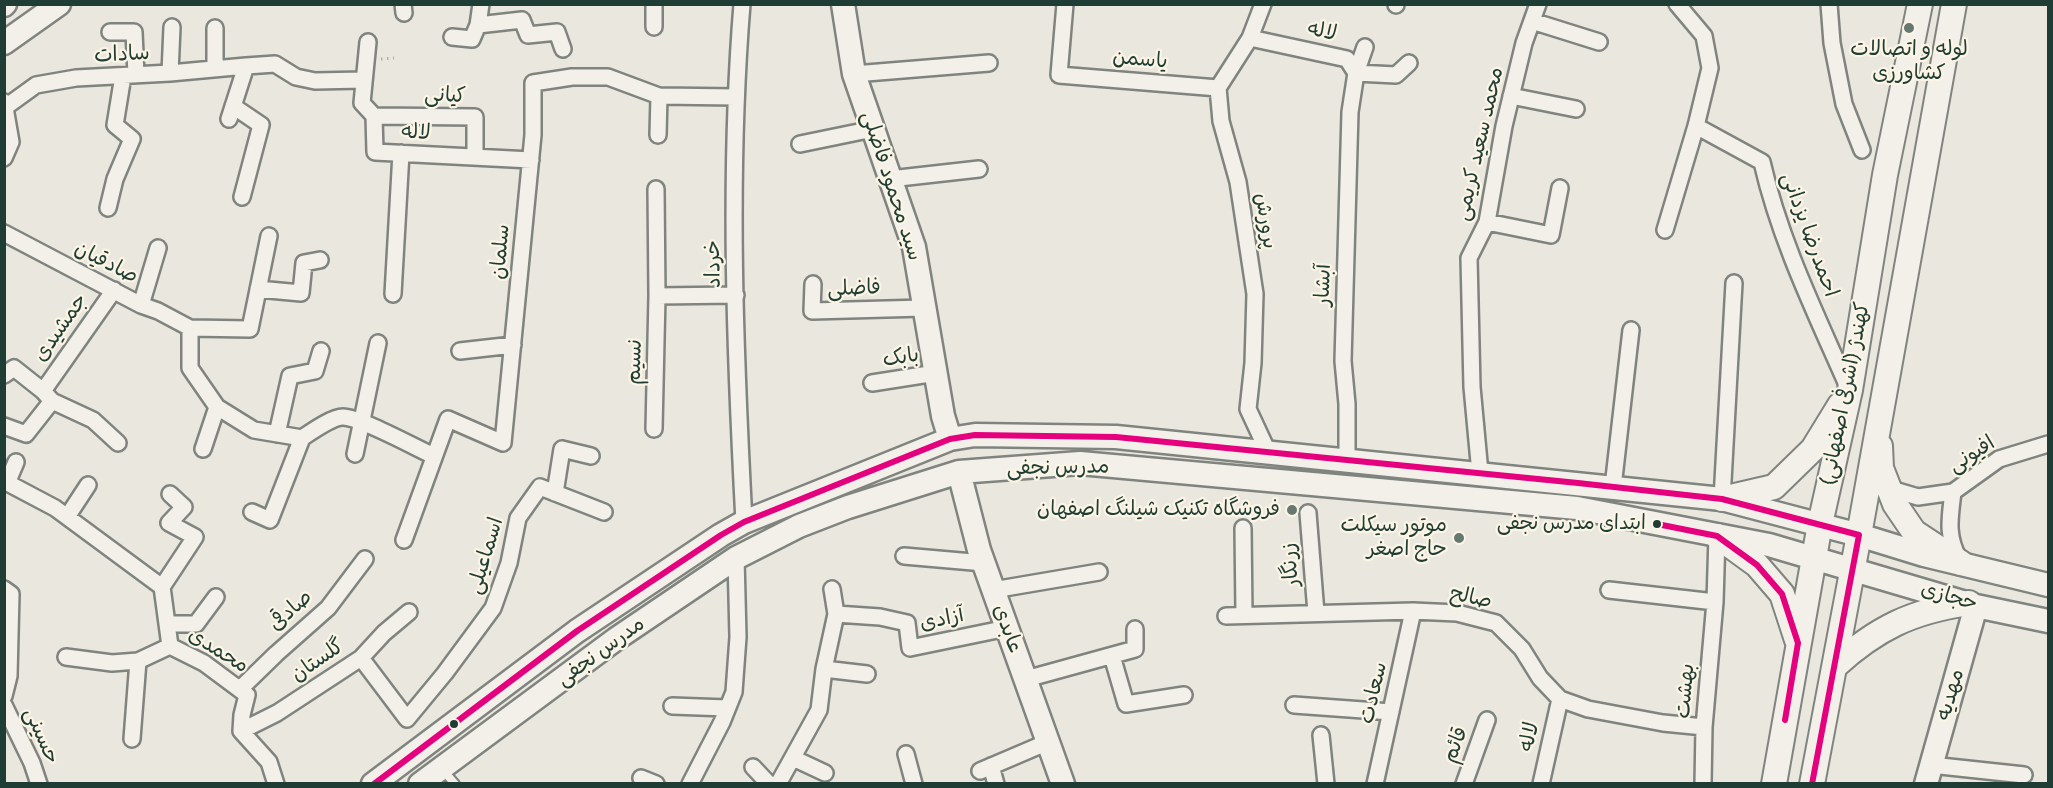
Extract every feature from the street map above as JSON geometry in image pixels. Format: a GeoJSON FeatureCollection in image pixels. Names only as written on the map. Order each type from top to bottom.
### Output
{"type":"FeatureCollection","features":[{"type":"Feature","properties":{"kind":"main road"},"geometry":{"type":"LineString","coordinates":[[4,43],[59,4]]}},
{"type":"Feature","properties":{"kind":"main road","name":"سید محمود فاضلی"},"geometry":{"type":"LineString","coordinates":[[843,4],[854,74],[914,247],[950,439]]}},
{"type":"Feature","properties":{"kind":"main road","name":"کهندژ (اشرفی اصفهانی)"},"geometry":{"type":"LineString","coordinates":[[1774,783],[1820,524],[1850,390],[1885,175],[1920,4]]}},
{"type":"Feature","properties":{"kind":"main road","name":"کهندژ (اشرفی اصفهانی)"},"geometry":{"type":"LineString","coordinates":[[1812,783],[1954,4]]}},
{"type":"Feature","properties":{"kind":"main road"},"geometry":{"type":"LineString","coordinates":[[1722,499],[1773,487],[1813,449],[1850,390]]}},
{"type":"Feature","properties":{"kind":"main road"},"geometry":{"type":"LineString","coordinates":[[1878,423],[1881,468],[1895,504],[1914,532],[1961,563]]}},
{"type":"Feature","properties":{"kind":"main road","name":"مدرس نجفی"},"geometry":{"type":"LineString","coordinates":[[373,783],[577,630],[744,522],[950,439],[975,435],[1116,437],[1722,499],[1820,524]]}},
{"type":"Feature","properties":{"kind":"main road","name":"مدرس نجفی"},"geometry":{"type":"LineString","coordinates":[[420,783],[448,776],[537,698],[616,639],[736,558],[799,526],[848,507],[959,472],[1080,463],[1577,508],[1769,545],[1814,559]]}},
{"type":"Feature","properties":{"kind":"main road"},"geometry":{"type":"LineString","coordinates":[[1449,497],[1453,470]]}},
{"type":"Feature","properties":{"kind":"main road","name":"عابدی"},"geometry":{"type":"LineString","coordinates":[[959,472],[993,590],[1063,783]]}},
{"type":"Feature","properties":{"kind":"main road","name":"حجازی"},"geometry":{"type":"LineString","coordinates":[[1820,524],[1924,555],[2015,579],[2049,585]]}},
{"type":"Feature","properties":{"kind":"main road"},"geometry":{"type":"LineString","coordinates":[[1717,536],[1757,566],[1782,594],[1798,643]]}},
{"type":"Feature","properties":{"kind":"main road","name":"حجازی"},"geometry":{"type":"LineString","coordinates":[[1814,559],[1852,568],[1972,605],[2049,621]]}},
{"type":"Feature","properties":{"kind":"main road"},"geometry":{"type":"LineString","coordinates":[[1835,666],[1859,644],[1890,625],[1938,607],[1972,605]]}},
{"type":"Feature","properties":{"kind":"main road","name":"مهدیه"},"geometry":{"type":"LineString","coordinates":[[1929,774],[1972,605]]}},
{"type":"Feature","properties":{"kind":"main road"},"geometry":{"type":"LineString","coordinates":[[517,675],[537,698]]}},
{"type":"Feature","properties":{"kind":"street"},"geometry":{"type":"LineString","coordinates":[[452,38],[472,39],[478,25],[481,4]]}},
{"type":"Feature","properties":{"kind":"street"},"geometry":{"type":"LineString","coordinates":[[654,4],[654,27]]}},
{"type":"Feature","properties":{"kind":"street","name":"خرداد"},"geometry":{"type":"LineString","coordinates":[[742,4],[736,97],[734,202],[738,408],[744,522]]}},
{"type":"Feature","properties":{"kind":"street","name":"یاسمن"},"geometry":{"type":"LineString","coordinates":[[1065,4],[1059,75],[1218,87]]}},
{"type":"Feature","properties":{"kind":"street"},"geometry":{"type":"LineString","coordinates":[[1218,87],[1250,38],[1263,4]]}},
{"type":"Feature","properties":{"kind":"street","name":"محمد سعید کریمی"},"geometry":{"type":"LineString","coordinates":[[1480,473],[1472,387],[1469,258],[1487,222],[1511,96],[1524,43],[1538,4]]}},
{"type":"Feature","properties":{"kind":"street"},"geometry":{"type":"LineString","coordinates":[[1665,230],[1696,126],[1710,68],[1704,36],[1677,4]]}},
{"type":"Feature","properties":{"kind":"street"},"geometry":{"type":"LineString","coordinates":[[1829,4],[1832,44],[1844,104],[1862,150]]}},
{"type":"Feature","properties":{"kind":"street"},"geometry":{"type":"LineString","coordinates":[[478,25],[522,20],[528,35],[557,32],[563,49]]}},
{"type":"Feature","properties":{"kind":"street"},"geometry":{"type":"LineString","coordinates":[[1532,21],[1599,42]]}},
{"type":"Feature","properties":{"kind":"street"},"geometry":{"type":"LineString","coordinates":[[170,73],[172,27]]}},
{"type":"Feature","properties":{"kind":"street"},"geometry":{"type":"LineString","coordinates":[[215,28],[215,69]]}},
{"type":"Feature","properties":{"kind":"street"},"geometry":{"type":"LineString","coordinates":[[108,208],[116,179],[132,139],[115,125],[130,75],[134,32],[110,32]]}},
{"type":"Feature","properties":{"kind":"street","name":"لاله"},"geometry":{"type":"LineString","coordinates":[[1250,38],[1347,59],[1356,73]]}},
{"type":"Feature","properties":{"kind":"street","name":"لاله"},"geometry":{"type":"LineString","coordinates":[[368,42],[363,80],[363,103],[374,116],[375,152],[531,160]]}},
{"type":"Feature","properties":{"kind":"street","name":"آبشار"},"geometry":{"type":"LineString","coordinates":[[1347,460],[1347,404],[1343,361],[1350,112],[1356,73],[1365,46]]}},
{"type":"Feature","properties":{"kind":"street"},"geometry":{"type":"LineString","coordinates":[[854,74],[989,63]]}},
{"type":"Feature","properties":{"kind":"street"},"geometry":{"type":"LineString","coordinates":[[1356,73],[1396,75],[1409,63]]}},
{"type":"Feature","properties":{"kind":"street","name":"سادات"},"geometry":{"type":"LineString","coordinates":[[6,104],[36,85],[76,78],[274,64],[296,77],[315,81],[363,80]]}},
{"type":"Feature","properties":{"kind":"street"},"geometry":{"type":"LineString","coordinates":[[242,197],[261,125],[231,113],[246,66]]}},
{"type":"Feature","properties":{"kind":"street","name":"سلمان"},"geometry":{"type":"LineString","coordinates":[[404,540],[448,419],[503,443],[534,135],[533,83],[572,77],[608,77],[659,96],[736,97]]}},
{"type":"Feature","properties":{"kind":"street","name":"پرورش"},"geometry":{"type":"LineString","coordinates":[[1218,87],[1221,121],[1238,182],[1255,294],[1253,363],[1248,409],[1269,452]]}},
{"type":"Feature","properties":{"kind":"street"},"geometry":{"type":"LineString","coordinates":[[658,135],[659,96]]}},
{"type":"Feature","properties":{"kind":"street"},"geometry":{"type":"LineString","coordinates":[[1511,96],[1576,109]]}},
{"type":"Feature","properties":{"kind":"street"},"geometry":{"type":"LineString","coordinates":[[4,158],[10,142],[6,104]]}},
{"type":"Feature","properties":{"kind":"street","name":"کیانی"},"geometry":{"type":"LineString","coordinates":[[374,116],[476,117],[475,157]]}},
{"type":"Feature","properties":{"kind":"street","name":"احمدرضا یزدانی"},"geometry":{"type":"LineString","coordinates":[[1696,126],[1762,162],[1770,197],[1792,261],[1850,390]]}},
{"type":"Feature","properties":{"kind":"street"},"geometry":{"type":"LineString","coordinates":[[800,144],[873,129]]}},
{"type":"Feature","properties":{"kind":"street"},"geometry":{"type":"LineString","coordinates":[[393,294],[401,153]]}},
{"type":"Feature","properties":{"kind":"street"},"geometry":{"type":"LineString","coordinates":[[890,179],[979,169]]}},
{"type":"Feature","properties":{"kind":"street"},"geometry":{"type":"LineString","coordinates":[[1487,222],[1551,235],[1560,188]]}},
{"type":"Feature","properties":{"kind":"street","name":"نسیم"},"geometry":{"type":"LineString","coordinates":[[654,429],[657,296],[656,189]]}},
{"type":"Feature","properties":{"kind":"street","name":"صادقیان"},"geometry":{"type":"LineString","coordinates":[[4,233],[141,305],[190,328]]}},
{"type":"Feature","properties":{"kind":"street"},"geometry":{"type":"LineString","coordinates":[[269,236],[250,329],[190,328],[190,368],[217,406],[254,430],[302,438]]}},
{"type":"Feature","properties":{"kind":"street"},"geometry":{"type":"LineString","coordinates":[[141,305],[158,248]]}},
{"type":"Feature","properties":{"kind":"street"},"geometry":{"type":"LineString","coordinates":[[258,289],[302,293],[304,263],[320,260]]}},
{"type":"Feature","properties":{"kind":"street"},"geometry":{"type":"LineString","coordinates":[[1722,499],[1734,283]]}},
{"type":"Feature","properties":{"kind":"street","name":"فاضلی"},"geometry":{"type":"LineString","coordinates":[[813,284],[812,311],[924,308]]}},
{"type":"Feature","properties":{"kind":"street","name":"جمشیدی"},"geometry":{"type":"LineString","coordinates":[[4,426],[26,434],[47,396],[114,290]]}},
{"type":"Feature","properties":{"kind":"street"},"geometry":{"type":"LineString","coordinates":[[657,296],[736,295]]}},
{"type":"Feature","properties":{"kind":"street"},"geometry":{"type":"LineString","coordinates":[[1613,487],[1631,330]]}},
{"type":"Feature","properties":{"kind":"street"},"geometry":{"type":"LineString","coordinates":[[355,454],[378,344]]}},
{"type":"Feature","properties":{"kind":"street"},"geometry":{"type":"LineString","coordinates":[[460,351],[513,345]]}},
{"type":"Feature","properties":{"kind":"street"},"geometry":{"type":"LineString","coordinates":[[277,434],[290,376],[315,371],[321,351]]}},
{"type":"Feature","properties":{"kind":"street"},"geometry":{"type":"LineString","coordinates":[[4,375],[14,368],[47,396],[93,420],[118,443]]}},
{"type":"Feature","properties":{"kind":"street","name":"بابک"},"geometry":{"type":"LineString","coordinates":[[872,383],[936,374]]}},
{"type":"Feature","properties":{"kind":"street"},"geometry":{"type":"LineString","coordinates":[[203,449],[217,406]]}},
{"type":"Feature","properties":{"kind":"street"},"geometry":{"type":"LineString","coordinates":[[252,512],[270,520],[302,438],[343,417],[363,422],[434,456]]}},
{"type":"Feature","properties":{"kind":"street","name":"افیونی"},"geometry":{"type":"LineString","coordinates":[[1891,489],[1918,497],[1953,492],[1998,459],[2049,444]]}},
{"type":"Feature","properties":{"kind":"street"},"geometry":{"type":"LineString","coordinates":[[591,456],[562,449],[555,493],[604,512]]}},
{"type":"Feature","properties":{"kind":"street"},"geometry":{"type":"LineString","coordinates":[[16,462],[6,481],[55,508],[162,587],[195,537],[169,522],[183,507],[170,494]]}},
{"type":"Feature","properties":{"kind":"street"},"geometry":{"type":"LineString","coordinates":[[68,517],[88,485]]}},
{"type":"Feature","properties":{"kind":"street","name":"اسماعیلی"},"geometry":{"type":"LineString","coordinates":[[361,658],[407,719],[446,673],[493,608],[509,563],[518,518],[540,487],[555,493]]}},
{"type":"Feature","properties":{"kind":"street","name":"افیونی"},"geometry":{"type":"LineString","coordinates":[[1953,492],[1949,523],[1951,544],[1961,563]]}},
{"type":"Feature","properties":{"kind":"street","name":"زرنگار"},"geometry":{"type":"LineString","coordinates":[[1308,513],[1316,613]]}},
{"type":"Feature","properties":{"kind":"street"},"geometry":{"type":"LineString","coordinates":[[1243,528],[1244,615]]}},
{"type":"Feature","properties":{"kind":"street","name":"بهشت"},"geometry":{"type":"LineString","coordinates":[[1703,783],[1704,727],[1715,602],[1717,536]]}},
{"type":"Feature","properties":{"kind":"street"},"geometry":{"type":"LineString","coordinates":[[904,556],[984,562]]}},
{"type":"Feature","properties":{"kind":"street"},"geometry":{"type":"LineString","coordinates":[[690,783],[734,692],[738,638],[736,558]]}},
{"type":"Feature","properties":{"kind":"street","name":"صادقی"},"geometry":{"type":"LineString","coordinates":[[240,689],[328,608],[365,559]]}},
{"type":"Feature","properties":{"kind":"street"},"geometry":{"type":"LineString","coordinates":[[993,590],[1099,572]]}},
{"type":"Feature","properties":{"kind":"street","name":"محمدی"},"geometry":{"type":"LineString","coordinates":[[162,587],[170,646],[204,663],[247,695],[241,731]]}},
{"type":"Feature","properties":{"kind":"street","name":"حسینی"},"geometry":{"type":"LineString","coordinates":[[4,589],[11,594],[4,696]]}},
{"type":"Feature","properties":{"kind":"street"},"geometry":{"type":"LineString","coordinates":[[778,783],[819,710],[824,669],[836,614],[832,590]]}},
{"type":"Feature","properties":{"kind":"street"},"geometry":{"type":"LineString","coordinates":[[1609,590],[1715,602]]}},
{"type":"Feature","properties":{"kind":"street"},"geometry":{"type":"LineString","coordinates":[[167,624],[196,624],[216,597]]}},
{"type":"Feature","properties":{"kind":"street","name":"صالح"},"geometry":{"type":"LineString","coordinates":[[1227,616],[1413,611],[1457,613],[1496,623],[1522,649],[1540,678],[1560,699],[1588,709],[1663,723],[1704,727]]}},
{"type":"Feature","properties":{"kind":"street","name":"سعادت"},"geometry":{"type":"LineString","coordinates":[[1375,783],[1413,611]]}},
{"type":"Feature","properties":{"kind":"street","name":"گلستان"},"geometry":{"type":"LineString","coordinates":[[241,731],[277,713],[361,658],[384,633],[409,612]]}},
{"type":"Feature","properties":{"kind":"street","name":"آزادی"},"geometry":{"type":"LineString","coordinates":[[836,614],[879,617],[907,623],[910,648],[1007,628]]}},
{"type":"Feature","properties":{"kind":"street"},"geometry":{"type":"LineString","coordinates":[[1026,679],[1135,649],[1135,629]]}},
{"type":"Feature","properties":{"kind":"street"},"geometry":{"type":"LineString","coordinates":[[66,657],[112,663],[138,661],[170,646]]}},
{"type":"Feature","properties":{"kind":"street"},"geometry":{"type":"LineString","coordinates":[[1112,656],[1126,704],[1184,695]]}},
{"type":"Feature","properties":{"kind":"street"},"geometry":{"type":"LineString","coordinates":[[132,739],[138,661]]}},
{"type":"Feature","properties":{"kind":"street"},"geometry":{"type":"LineString","coordinates":[[824,669],[867,674]]}},
{"type":"Feature","properties":{"kind":"street","name":"لاله"},"geometry":{"type":"LineString","coordinates":[[1541,783],[1560,699]]}},
{"type":"Feature","properties":{"kind":"street","name":"حسینی"},"geometry":{"type":"LineString","coordinates":[[4,705],[9,725],[32,763],[39,783]]}},
{"type":"Feature","properties":{"kind":"street"},"geometry":{"type":"LineString","coordinates":[[1294,705],[1391,712]]}},
{"type":"Feature","properties":{"kind":"street"},"geometry":{"type":"LineString","coordinates":[[672,706],[728,708]]}},
{"type":"Feature","properties":{"kind":"street","name":"قائم"},"geometry":{"type":"LineString","coordinates":[[1464,783],[1487,720]]}},
{"type":"Feature","properties":{"kind":"street"},"geometry":{"type":"LineString","coordinates":[[241,731],[269,762],[276,783]]}},
{"type":"Feature","properties":{"kind":"street"},"geometry":{"type":"LineString","coordinates":[[1321,735],[1326,783]]}},
{"type":"Feature","properties":{"kind":"street"},"geometry":{"type":"LineString","coordinates":[[996,783],[985,769],[1048,742]]}},
{"type":"Feature","properties":{"kind":"street"},"geometry":{"type":"LineString","coordinates":[[906,754],[914,783]]}},
{"type":"Feature","properties":{"kind":"street"},"geometry":{"type":"LineString","coordinates":[[793,758],[825,773]]}},
{"type":"Feature","properties":{"kind":"street"},"geometry":{"type":"LineString","coordinates":[[753,767],[769,783]]}},
{"type":"Feature","properties":{"kind":"street"},"geometry":{"type":"LineString","coordinates":[[1929,774],[2024,775]]}},
{"type":"Feature","properties":{"kind":"transit line"},"geometry":{"type":"LineString","coordinates":[[374,784],[577,631],[721,535],[744,522],[950,439],[975,435],[1116,437],[1722,499],[1859,535],[1812,784]]}},
{"type":"Feature","properties":{"kind":"transit line"},"geometry":{"type":"LineString","coordinates":[[1657,524],[1717,536],[1757,565],[1782,594],[1798,643],[1785,720]]}},
{"type":"Feature","properties":{"kind":"place","name":"لوله و اتصالات کشاورزی"},"geometry":{"type":"Point","coordinates":[1909,28]}},
{"type":"Feature","properties":{"kind":"place","name":"فروشگاه تکنیک شیلنگ اصفهان"},"geometry":{"type":"Point","coordinates":[1292,510]}},
{"type":"Feature","properties":{"kind":"place","name":"ابتدای مدرس نجفی"},"geometry":{"type":"Point","coordinates":[1657,524]}},
{"type":"Feature","properties":{"kind":"place","name":"موتور سیکلت حاج اصغر"},"geometry":{"type":"Point","coordinates":[1459,538]}}]}
